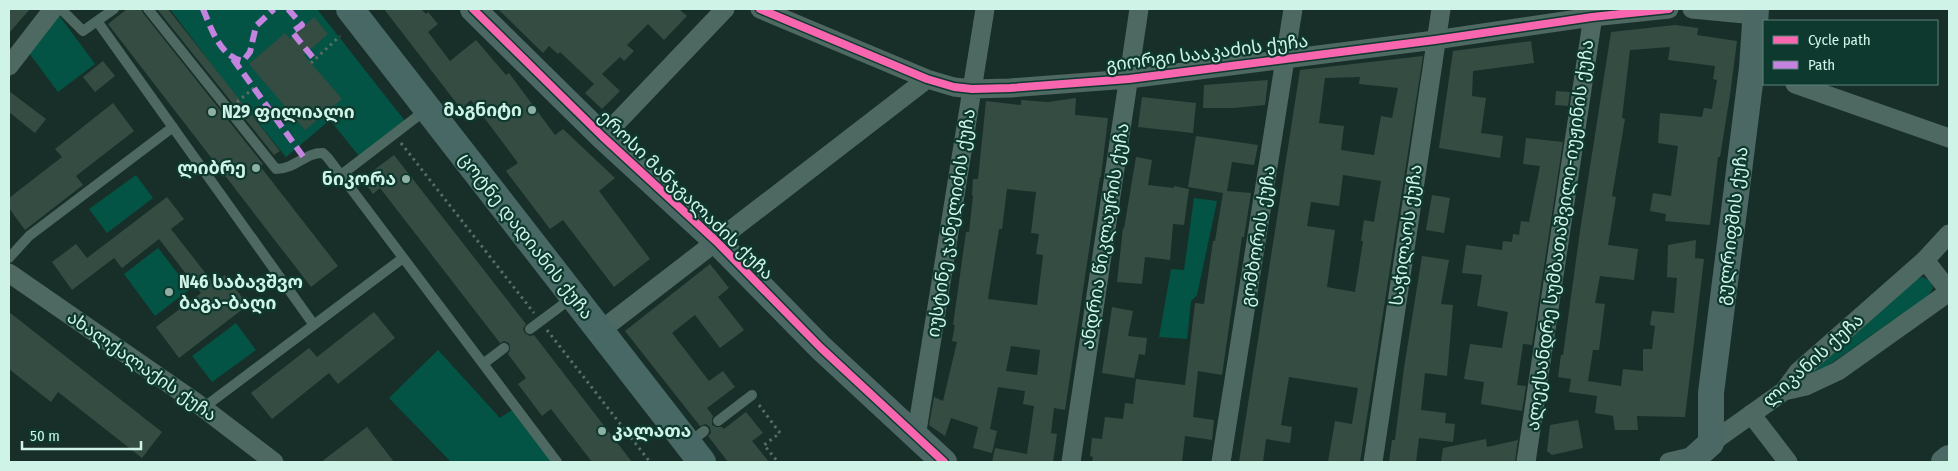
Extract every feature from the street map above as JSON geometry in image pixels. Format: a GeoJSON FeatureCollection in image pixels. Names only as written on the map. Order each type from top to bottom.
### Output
{"type":"FeatureCollection","features":[{"type":"Feature","properties":{"kind":"main road","name":"ცოტნე დადიანის ქუჩა"},"geometry":{"type":"LineString","coordinates":[[350,9],[600,331],[698,446]]}},
{"type":"Feature","properties":{"kind":"street"},"geometry":{"type":"LineString","coordinates":[[9,66],[53,9]]}},
{"type":"Feature","properties":{"kind":"street","name":"ეროსი მანჯგალაძის ქუჩა"},"geometry":{"type":"LineString","coordinates":[[473,9],[603,137],[716,241],[821,348],[944,462]]}},
{"type":"Feature","properties":{"kind":"street"},"geometry":{"type":"LineString","coordinates":[[603,137],[725,9]]}},
{"type":"Feature","properties":{"kind":"street","name":"გიორგი სააკაძის ქუჩა"},"geometry":{"type":"LineString","coordinates":[[760,9],[795,15],[927,78],[954,87],[972,89],[1128,79],[1435,40],[1593,13],[1670,9]]}},
{"type":"Feature","properties":{"kind":"street","name":"იუსტინე ჯანელიძის ქუჩა"},"geometry":{"type":"LineString","coordinates":[[916,437],[985,9]]}},
{"type":"Feature","properties":{"kind":"street","name":"ანდრია წიკლაურის ქუჩა"},"geometry":{"type":"LineString","coordinates":[[1071,462],[1139,9]]}},
{"type":"Feature","properties":{"kind":"street","name":"გომბორის ქუჩა"},"geometry":{"type":"LineString","coordinates":[[1222,462],[1294,9]]}},
{"type":"Feature","properties":{"kind":"street","name":"საჭილაოს ქუჩა"},"geometry":{"type":"LineString","coordinates":[[1373,462],[1441,9]]}},
{"type":"Feature","properties":{"kind":"street"},"geometry":{"type":"LineString","coordinates":[[1692,9],[1756,12]]}},
{"type":"Feature","properties":{"kind":"street","name":"გულრიფშის ქუჩა"},"geometry":{"type":"LineString","coordinates":[[1698,454],[1711,394],[1758,71],[1756,12]]}},
{"type":"Feature","properties":{"kind":"street","name":"ალექსანდრე სუმბათაშვილი-იუჟინის ქუჩა"},"geometry":{"type":"LineString","coordinates":[[1526,462],[1593,13]]}},
{"type":"Feature","properties":{"kind":"street"},"geometry":{"type":"LineString","coordinates":[[600,331],[927,78]]}},
{"type":"Feature","properties":{"kind":"street"},"geometry":{"type":"LineString","coordinates":[[1798,85],[1949,138]]}},
{"type":"Feature","properties":{"kind":"street","name":"ლიკანის ქუჩა"},"geometry":{"type":"LineString","coordinates":[[1669,462],[1698,454],[1784,391],[1798,372],[1925,260],[1949,234]]}},
{"type":"Feature","properties":{"kind":"street"},"geometry":{"type":"LineString","coordinates":[[1784,391],[1806,386],[1838,371],[1949,291],[1925,260]]}},
{"type":"Feature","properties":{"kind":"street","name":"ახალქალაქის ქუჩა"},"geometry":{"type":"LineString","coordinates":[[9,273],[203,408],[274,462]]}},
{"type":"Feature","properties":{"kind":"street"},"geometry":{"type":"LineString","coordinates":[[1751,414],[1788,462]]}},
{"type":"Feature","properties":{"kind":"street"},"geometry":{"type":"LineString","coordinates":[[1944,462],[1949,458]]}},
{"type":"Feature","properties":{"kind":"lane"},"geometry":{"type":"LineString","coordinates":[[61,9],[83,31],[114,9]]}},
{"type":"Feature","properties":{"kind":"lane"},"geometry":{"type":"LineString","coordinates":[[148,9],[276,168],[285,169],[316,152],[323,152],[557,462]]}},
{"type":"Feature","properties":{"kind":"lane"},"geometry":{"type":"LineString","coordinates":[[98,21],[314,325]]}},
{"type":"Feature","properties":{"kind":"lane"},"geometry":{"type":"LineString","coordinates":[[341,175],[427,109]]}},
{"type":"Feature","properties":{"kind":"lane"},"geometry":{"type":"LineString","coordinates":[[9,258],[29,236],[173,127]]}},
{"type":"Feature","properties":{"kind":"lane"},"geometry":{"type":"LineString","coordinates":[[203,408],[403,258]]}},
{"type":"Feature","properties":{"kind":"lane"},"geometry":{"type":"LineString","coordinates":[[530,329],[573,296]]}},
{"type":"Feature","properties":{"kind":"lane"},"geometry":{"type":"LineString","coordinates":[[483,364],[504,348]]}},
{"type":"Feature","properties":{"kind":"lane"},"geometry":{"type":"LineString","coordinates":[[718,421],[752,394]]}},
{"type":"Feature","properties":{"kind":"path"},"geometry":{"type":"LineString","coordinates":[[311,63],[340,36]]}},
{"type":"Feature","properties":{"kind":"path"},"geometry":{"type":"LineString","coordinates":[[234,104],[254,88]]}},
{"type":"Feature","properties":{"kind":"path"},"geometry":{"type":"LineString","coordinates":[[394,134],[650,462]]}},
{"type":"Feature","properties":{"kind":"path"},"geometry":{"type":"LineString","coordinates":[[752,394],[780,433],[764,445],[778,462]]}},
{"type":"Feature","properties":{"kind":"green space"},"geometry":{"type":"Polygon","coordinates":[[[170,9],[317,9],[405,121],[359,156],[330,120],[286,157],[224,81],[170,9]]]}},
{"type":"Feature","properties":{"kind":"green space"},"geometry":{"type":"Polygon","coordinates":[[[58,14],[95,64],[58,92],[29,53],[58,14]]]}},
{"type":"Feature","properties":{"kind":"green space"},"geometry":{"type":"Polygon","coordinates":[[[136,175],[153,198],[107,233],[89,209],[136,175]]]}},
{"type":"Feature","properties":{"kind":"green space"},"geometry":{"type":"Polygon","coordinates":[[[1194,198],[1217,201],[1197,295],[1191,301],[1187,339],[1159,337],[1171,269],[1184,270],[1194,198]]]}},
{"type":"Feature","properties":{"kind":"green space"},"geometry":{"type":"Polygon","coordinates":[[[158,248],[190,289],[155,316],[124,274],[158,248]]]}},
{"type":"Feature","properties":{"kind":"green space"},"geometry":{"type":"Polygon","coordinates":[[[1923,277],[1930,281],[1933,288],[1928,296],[1807,380],[1808,369],[1916,279],[1923,277]]]}},
{"type":"Feature","properties":{"kind":"green space"},"geometry":{"type":"Polygon","coordinates":[[[236,323],[256,350],[212,382],[192,356],[236,323]]]}},
{"type":"Feature","properties":{"kind":"green space"},"geometry":{"type":"Polygon","coordinates":[[[438,350],[500,418],[512,410],[551,462],[451,462],[389,398],[438,350]]]}},
{"type":"Feature","properties":{"kind":"building"},"geometry":{"type":"Polygon","coordinates":[[[9,9],[30,9],[9,33],[9,9]]]}},
{"type":"Feature","properties":{"kind":"building"},"geometry":{"type":"Polygon","coordinates":[[[127,9],[141,9],[263,164],[260,166],[338,266],[311,287],[108,24],[127,9]]]}},
{"type":"Feature","properties":{"kind":"building"},"geometry":{"type":"Polygon","coordinates":[[[157,9],[168,9],[280,151],[274,155],[157,9]]]}},
{"type":"Feature","properties":{"kind":"building"},"geometry":{"type":"Polygon","coordinates":[[[384,9],[421,9],[426,14],[428,12],[438,24],[428,32],[450,61],[476,40],[506,75],[509,73],[555,135],[563,129],[615,178],[599,191],[650,259],[614,287],[563,220],[550,229],[506,171],[518,163],[471,100],[461,109],[384,9]]]}},
{"type":"Feature","properties":{"kind":"building"},"geometry":{"type":"Polygon","coordinates":[[[498,9],[679,9],[687,16],[664,40],[648,24],[627,45],[634,51],[624,61],[620,57],[602,74],[620,91],[602,109],[585,93],[594,84],[560,52],[558,54],[549,46],[543,53],[498,9]]]}},
{"type":"Feature","properties":{"kind":"building"},"geometry":{"type":"Polygon","coordinates":[[[314,17],[328,34],[304,55],[342,99],[305,130],[249,64],[285,33],[290,39],[314,17]]]}},
{"type":"Feature","properties":{"kind":"building"},"geometry":{"type":"Polygon","coordinates":[[[1675,25],[1698,28],[1697,35],[1737,41],[1720,157],[1718,157],[1710,225],[1665,221],[1666,214],[1650,211],[1653,193],[1671,196],[1678,146],[1658,143],[1660,113],[1702,117],[1704,108],[1712,109],[1717,80],[1713,79],[1715,66],[1668,60],[1670,47],[1630,50],[1622,118],[1625,119],[1612,196],[1616,197],[1608,245],[1638,249],[1634,280],[1600,276],[1595,303],[1605,304],[1599,350],[1593,350],[1588,381],[1621,386],[1623,369],[1643,371],[1643,349],[1652,349],[1655,326],[1650,325],[1652,311],[1674,313],[1677,278],[1667,277],[1668,245],[1696,240],[1695,258],[1704,259],[1685,417],[1637,416],[1638,430],[1615,430],[1613,416],[1595,413],[1597,396],[1569,392],[1571,379],[1558,377],[1561,355],[1563,355],[1611,32],[1675,25]]]}},
{"type":"Feature","properties":{"kind":"building"},"geometry":{"type":"Polygon","coordinates":[[[1531,41],[1534,63],[1473,71],[1472,96],[1486,98],[1481,133],[1503,136],[1500,158],[1439,148],[1453,51],[1531,41]]]}},
{"type":"Feature","properties":{"kind":"building"},"geometry":{"type":"Polygon","coordinates":[[[1423,56],[1360,462],[1328,462],[1335,421],[1352,424],[1358,388],[1289,377],[1281,425],[1292,427],[1290,443],[1266,439],[1263,462],[1239,462],[1300,70],[1423,56]],[[1360,77],[1325,78],[1319,123],[1344,126],[1341,150],[1374,155],[1381,116],[1392,118],[1398,88],[1359,84],[1360,77]],[[1343,175],[1339,206],[1311,202],[1307,226],[1335,230],[1327,287],[1355,292],[1363,241],[1361,241],[1364,220],[1374,222],[1381,181],[1343,175]]]}},
{"type":"Feature","properties":{"kind":"building"},"geometry":{"type":"Polygon","coordinates":[[[103,61],[115,76],[95,92],[83,77],[103,61]]]}},
{"type":"Feature","properties":{"kind":"building"},"geometry":{"type":"Polygon","coordinates":[[[1268,80],[1265,105],[1203,108],[1204,85],[1268,80]]]}},
{"type":"Feature","properties":{"kind":"building"},"geometry":{"type":"Polygon","coordinates":[[[9,91],[46,119],[35,133],[9,112],[9,91]]]}},
{"type":"Feature","properties":{"kind":"building"},"geometry":{"type":"Polygon","coordinates":[[[1556,91],[1570,92],[1568,106],[1555,105],[1556,91]]]}},
{"type":"Feature","properties":{"kind":"building"},"geometry":{"type":"Polygon","coordinates":[[[1142,97],[1196,103],[1193,133],[1138,127],[1142,97]]]}},
{"type":"Feature","properties":{"kind":"building"},"geometry":{"type":"Polygon","coordinates":[[[1076,98],[1075,115],[1108,118],[1101,177],[1065,410],[1054,408],[1051,433],[1057,434],[1053,462],[992,462],[995,448],[1027,454],[1034,406],[1023,404],[1025,391],[998,387],[990,429],[997,431],[992,453],[973,448],[978,427],[951,418],[945,436],[929,425],[934,397],[943,401],[957,342],[952,341],[955,325],[953,325],[966,232],[969,232],[973,179],[978,179],[986,101],[1021,105],[1021,100],[1048,102],[1076,98]],[[1007,189],[1002,229],[999,229],[988,299],[1037,305],[1043,255],[1036,254],[1039,234],[1031,233],[1036,192],[1007,189]],[[1011,346],[1006,371],[1037,375],[1040,350],[1011,346]]]}},
{"type":"Feature","properties":{"kind":"building"},"geometry":{"type":"Polygon","coordinates":[[[113,103],[134,131],[76,176],[83,185],[25,230],[9,208],[9,198],[62,157],[55,149],[113,103]]]}},
{"type":"Feature","properties":{"kind":"building"},"geometry":{"type":"Polygon","coordinates":[[[1196,136],[1258,145],[1254,165],[1232,162],[1227,191],[1251,193],[1244,237],[1242,237],[1222,375],[1198,371],[1193,417],[1214,420],[1212,440],[1185,436],[1182,462],[1092,462],[1093,457],[1090,456],[1092,438],[1102,439],[1105,417],[1123,419],[1125,403],[1133,404],[1136,379],[1185,385],[1195,303],[1204,304],[1213,241],[1215,241],[1223,193],[1188,187],[1196,136]]]}},
{"type":"Feature","properties":{"kind":"building"},"geometry":{"type":"Polygon","coordinates":[[[1526,138],[1563,142],[1532,345],[1523,344],[1517,385],[1526,386],[1522,411],[1481,404],[1484,382],[1464,379],[1470,344],[1502,348],[1508,312],[1477,306],[1482,275],[1462,273],[1466,245],[1502,250],[1503,241],[1512,242],[1513,234],[1519,235],[1521,221],[1529,222],[1540,166],[1523,164],[1526,138]]]}},
{"type":"Feature","properties":{"kind":"building"},"geometry":{"type":"Polygon","coordinates":[[[394,155],[526,324],[523,329],[525,333],[530,336],[534,335],[632,462],[592,462],[551,409],[542,416],[518,384],[526,378],[508,354],[510,350],[509,343],[504,341],[500,343],[380,188],[373,194],[362,179],[394,155]]]}},
{"type":"Feature","properties":{"kind":"building"},"geometry":{"type":"Polygon","coordinates":[[[1136,157],[1152,160],[1148,185],[1174,188],[1174,186],[1189,189],[1184,225],[1173,224],[1170,260],[1145,257],[1142,284],[1117,282],[1123,228],[1136,157]]]}},
{"type":"Feature","properties":{"kind":"building"},"geometry":{"type":"Polygon","coordinates":[[[1432,195],[1450,198],[1444,233],[1426,230],[1432,195]]]}},
{"type":"Feature","properties":{"kind":"building"},"geometry":{"type":"Polygon","coordinates":[[[167,197],[184,219],[171,229],[214,284],[225,275],[248,305],[179,358],[156,327],[201,293],[159,239],[122,268],[114,258],[72,290],[52,262],[76,244],[87,258],[167,197]]]}},
{"type":"Feature","properties":{"kind":"building"},"geometry":{"type":"Polygon","coordinates":[[[1422,256],[1449,260],[1441,304],[1453,305],[1447,376],[1425,373],[1421,410],[1446,413],[1445,423],[1455,424],[1453,442],[1419,438],[1416,462],[1389,462],[1392,440],[1395,440],[1404,368],[1422,256]]]}},
{"type":"Feature","properties":{"kind":"building"},"geometry":{"type":"Polygon","coordinates":[[[710,264],[729,288],[718,297],[744,330],[720,348],[695,315],[672,333],[709,381],[723,371],[735,387],[707,408],[713,416],[712,425],[724,429],[746,412],[763,433],[752,441],[769,462],[728,462],[708,436],[711,433],[710,427],[706,424],[700,426],[625,331],[710,264]]]}},
{"type":"Feature","properties":{"kind":"building"},"geometry":{"type":"Polygon","coordinates":[[[1112,307],[1133,311],[1128,336],[1147,338],[1145,355],[1139,354],[1134,378],[1102,373],[1112,307]]]}},
{"type":"Feature","properties":{"kind":"building"},"geometry":{"type":"Polygon","coordinates":[[[9,312],[162,432],[142,458],[58,392],[51,402],[9,369],[9,312]]]}},
{"type":"Feature","properties":{"kind":"building"},"geometry":{"type":"Polygon","coordinates":[[[374,312],[395,338],[338,384],[329,373],[272,419],[251,393],[309,348],[317,357],[374,312]]]}},
{"type":"Feature","properties":{"kind":"building"},"geometry":{"type":"Polygon","coordinates":[[[1578,420],[1583,448],[1552,455],[1547,451],[1550,425],[1578,420]]]}},
{"type":"Feature","properties":{"kind":"building"},"geometry":{"type":"Polygon","coordinates":[[[367,427],[394,462],[321,462],[367,427]]]}},
{"type":"Feature","properties":{"kind":"building"},"geometry":{"type":"Polygon","coordinates":[[[1486,439],[1487,447],[1518,440],[1515,462],[1441,462],[1443,448],[1486,439]]]}},
{"type":"Feature","properties":{"kind":"marked path"},"geometry":{"type":"LineString","coordinates":[[203,9],[213,33],[222,48],[228,54],[243,61],[250,52],[256,26],[274,9]]}},
{"type":"Feature","properties":{"kind":"marked path"},"geometry":{"type":"LineString","coordinates":[[288,9],[302,25],[292,32],[314,59]]}},
{"type":"Feature","properties":{"kind":"marked path"},"geometry":{"type":"LineString","coordinates":[[233,59],[305,159]]}},
{"type":"Feature","properties":{"kind":"cycle path"},"geometry":{"type":"LineString","coordinates":[[473,9],[603,137],[716,241],[821,348],[944,462]]}},
{"type":"Feature","properties":{"kind":"cycle path"},"geometry":{"type":"LineString","coordinates":[[760,9],[927,79],[954,87],[972,89],[1129,79],[1435,40],[1592,17],[1669,9]]}},
{"type":"Feature","properties":{"kind":"place","name":"მაგნიტი"},"geometry":{"type":"Point","coordinates":[532,110]}},
{"type":"Feature","properties":{"kind":"place","name":"N29 ფილიალი"},"geometry":{"type":"Point","coordinates":[212,112]}},
{"type":"Feature","properties":{"kind":"place","name":"ლიბრე"},"geometry":{"type":"Point","coordinates":[256,168]}},
{"type":"Feature","properties":{"kind":"place","name":"ნიკორა"},"geometry":{"type":"Point","coordinates":[406,179]}},
{"type":"Feature","properties":{"kind":"place","name":"N46 საბავშვო ბაგა-ბაღი"},"geometry":{"type":"Point","coordinates":[169,292]}},
{"type":"Feature","properties":{"kind":"place","name":"კალათა"},"geometry":{"type":"Point","coordinates":[602,431]}}]}
